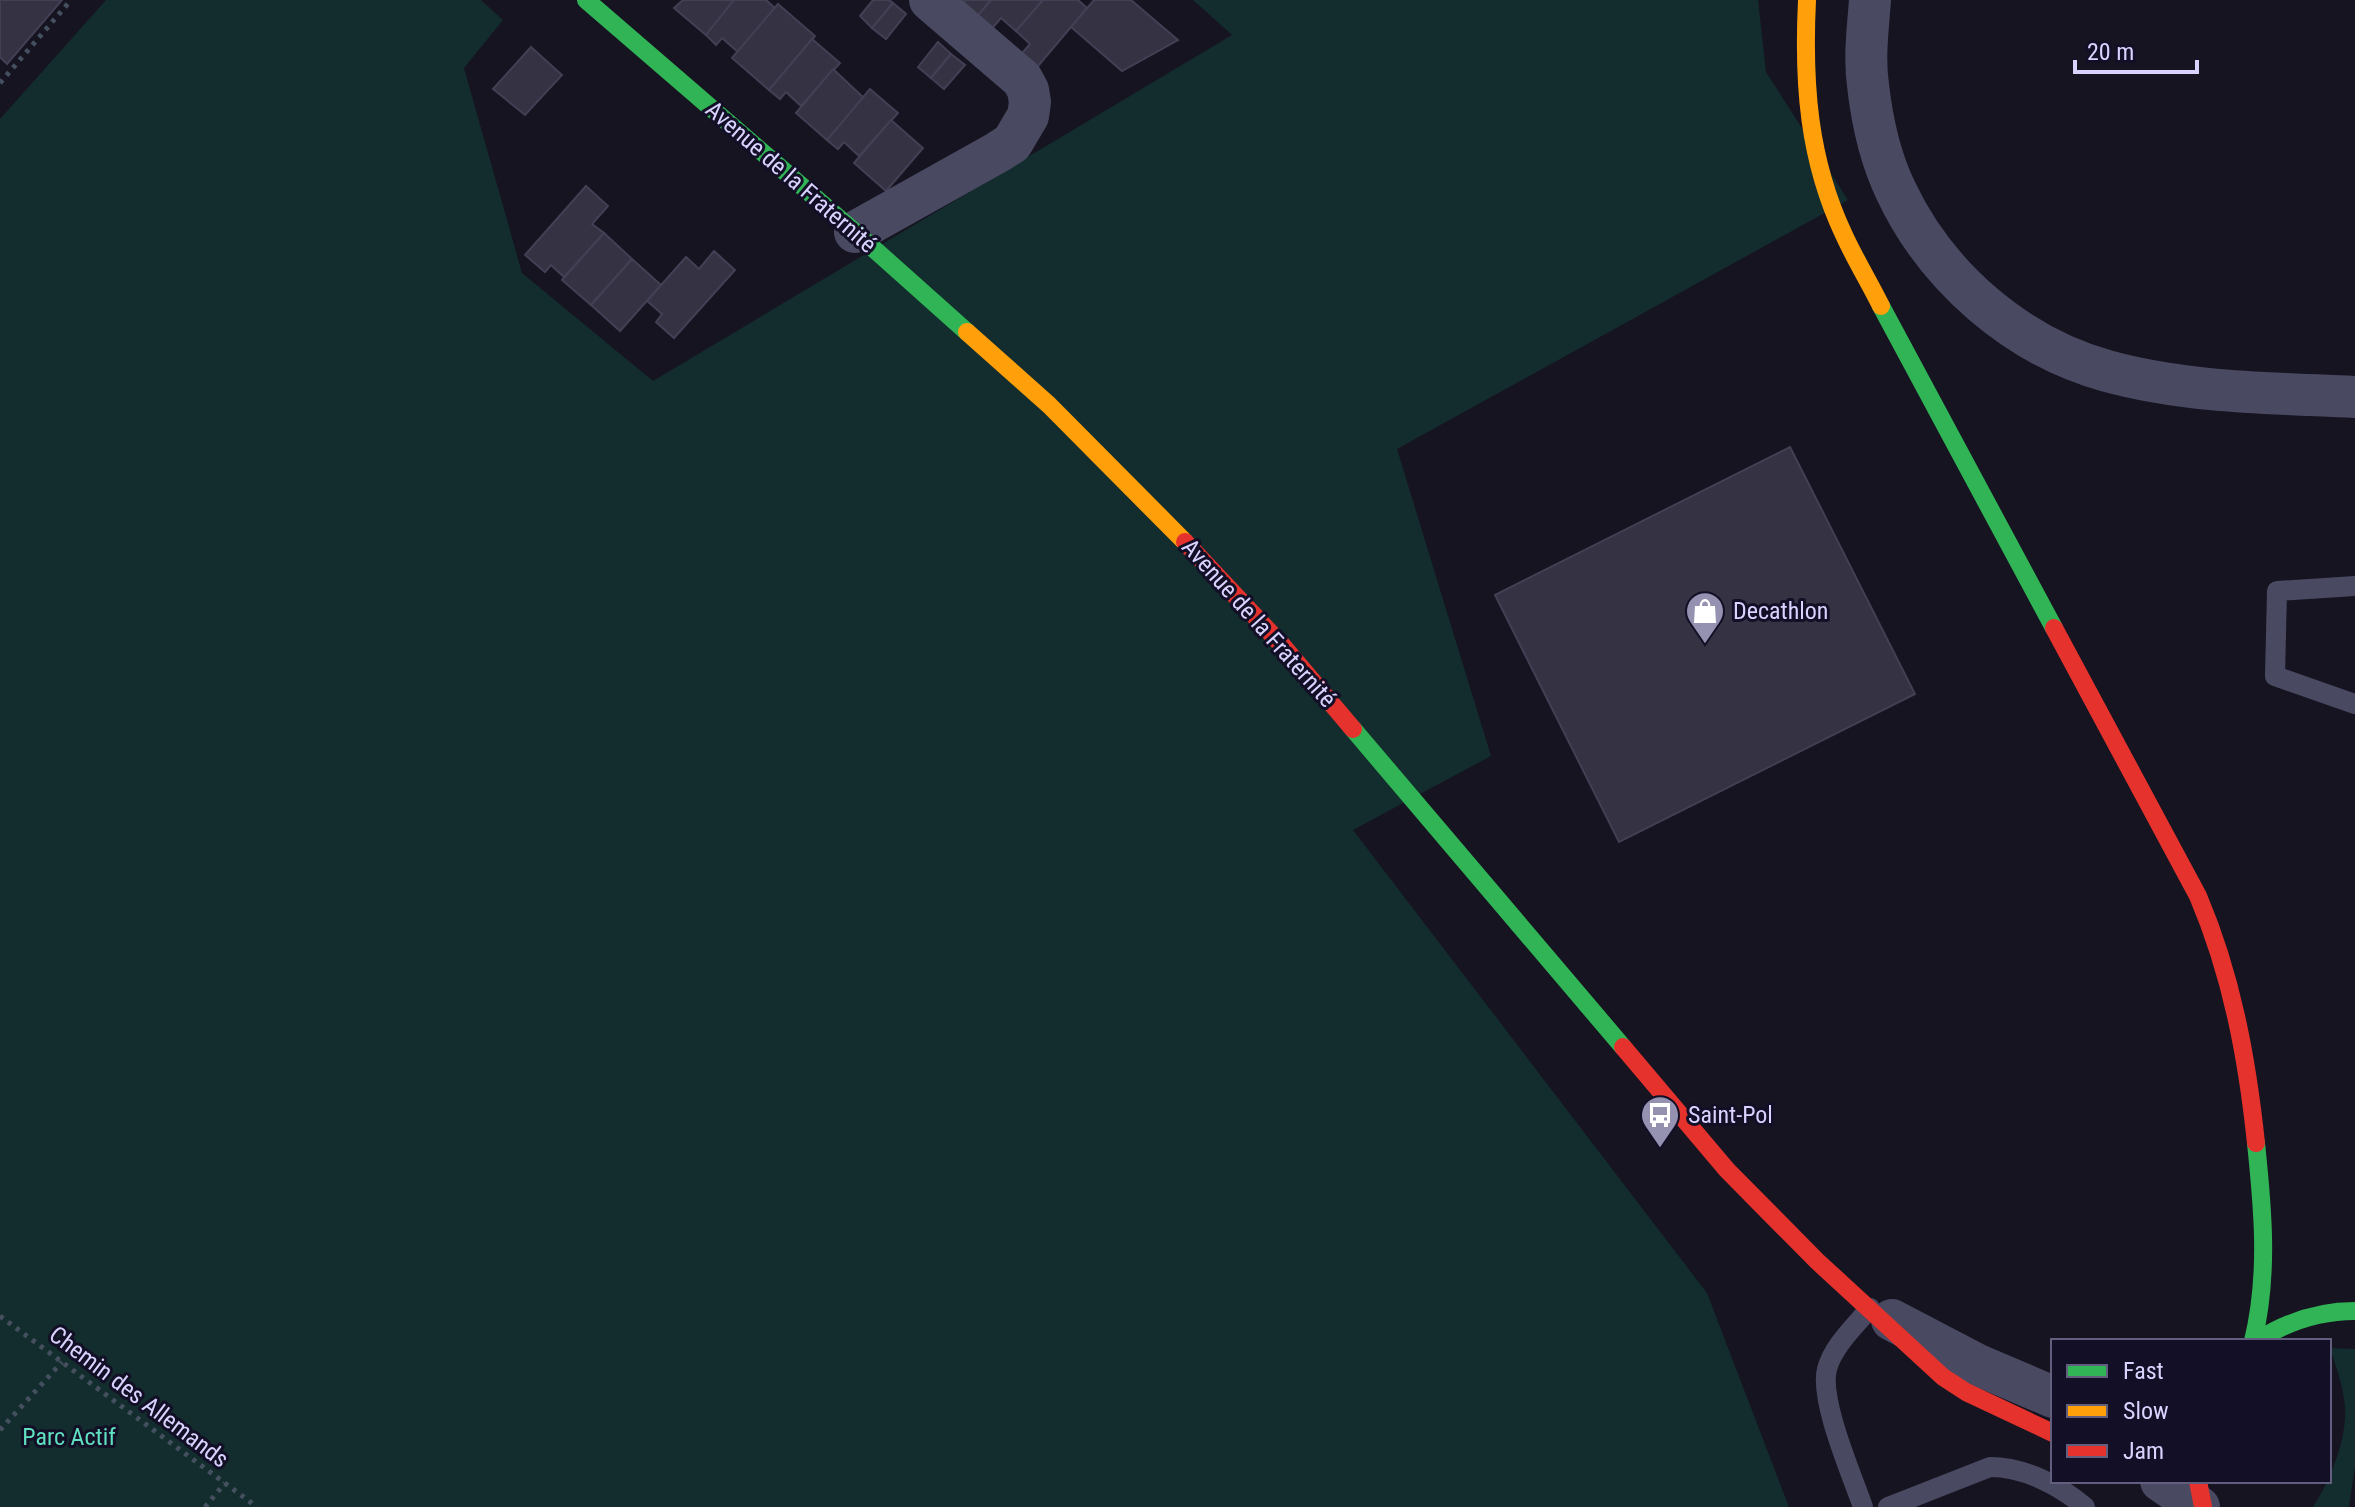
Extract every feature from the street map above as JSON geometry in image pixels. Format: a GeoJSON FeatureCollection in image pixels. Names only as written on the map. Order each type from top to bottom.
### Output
{"type":"FeatureCollection","features":[{"type":"Feature","properties":{"kind":"street","name":"Avenue de la Fraternité"},"geometry":{"type":"LineString","coordinates":[[586,0],[855,232],[1049,405],[1217,574],[1282,645],[1727,1170],[1807,1251],[1954,1385],[2051,1432]]}},
{"type":"Feature","properties":{"kind":"street"},"geometry":{"type":"LineString","coordinates":[[855,232],[1012,143],[1028,116],[1030,102],[1022,79],[930,0]]}},
{"type":"Feature","properties":{"kind":"street"},"geometry":{"type":"LineString","coordinates":[[1807,0],[1804,73],[1808,115],[1818,163],[1843,234],[2198,896],[2223,957],[2247,1063],[2266,1236],[2263,1298],[2255,1339]]}},
{"type":"Feature","properties":{"kind":"street"},"geometry":{"type":"LineString","coordinates":[[1870,0],[1867,82],[1884,161],[1907,213],[1924,238],[1960,283],[1983,304],[2006,322],[2056,352],[2108,372],[2210,390],[2355,397]]}},
{"type":"Feature","properties":{"kind":"street"},"geometry":{"type":"LineString","coordinates":[[2303,1317],[2334,1294]]}},
{"type":"Feature","properties":{"kind":"street","name":"Avenue de la Fraternité"},"geometry":{"type":"LineString","coordinates":[[1870,1308],[1978,1365],[2051,1396]]}},
{"type":"Feature","properties":{"kind":"street"},"geometry":{"type":"LineString","coordinates":[[2259,1339],[2303,1317],[2355,1311]]}},
{"type":"Feature","properties":{"kind":"street"},"geometry":{"type":"LineString","coordinates":[[2164,1483],[2201,1507]]}},
{"type":"Feature","properties":{"kind":"street"},"geometry":{"type":"LineString","coordinates":[[2198,1483],[2201,1507]]}},
{"type":"Feature","properties":{"kind":"lane"},"geometry":{"type":"LineString","coordinates":[[2355,586],[2277,591],[2275,676],[2355,704]]}},
{"type":"Feature","properties":{"kind":"lane"},"geometry":{"type":"LineString","coordinates":[[1863,1507],[1830,1411],[1826,1371],[1833,1354],[1870,1308]]}},
{"type":"Feature","properties":{"kind":"lane"},"geometry":{"type":"LineString","coordinates":[[1888,1507],[1990,1467],[2005,1467],[2046,1482],[2085,1507]]}},
{"type":"Feature","properties":{"kind":"path"},"geometry":{"type":"LineString","coordinates":[[0,83],[71,0]]}},
{"type":"Feature","properties":{"kind":"path","name":"Chemin des Allemands"},"geometry":{"type":"LineString","coordinates":[[0,1316],[257,1507]]}},
{"type":"Feature","properties":{"kind":"path"},"geometry":{"type":"LineString","coordinates":[[0,1430],[62,1362]]}},
{"type":"Feature","properties":{"kind":"path"},"geometry":{"type":"LineString","coordinates":[[205,1507],[225,1483]]}},
{"type":"Feature","properties":{"kind":"green space","name":"Parc Actif"},"geometry":{"type":"Polygon","coordinates":[[[106,0],[481,0],[503,20],[464,68],[522,273],[653,381],[1232,35],[1193,0],[1758,0],[1766,72],[1848,200],[1397,449],[1491,756],[1353,830],[1707,1293],[1789,1507],[0,1507],[0,119],[106,0]]]}},
{"type":"Feature","properties":{"kind":"green space"},"geometry":{"type":"Polygon","coordinates":[[[2331,1348],[2355,1349],[2355,1466],[2349,1507],[2313,1507],[2326,1483],[2331,1483],[2331,1472],[2343,1434],[2345,1408],[2331,1348]]]}},
{"type":"Feature","properties":{"kind":"building"},"geometry":{"type":"Polygon","coordinates":[[[0,0],[62,0],[7,64],[0,57],[0,0]]]}},
{"type":"Feature","properties":{"kind":"building"},"geometry":{"type":"Polygon","coordinates":[[[683,0],[734,0],[706,35],[674,8],[683,0]]]}},
{"type":"Feature","properties":{"kind":"building"},"geometry":{"type":"Polygon","coordinates":[[[734,0],[766,0],[775,8],[738,52],[722,38],[716,45],[706,35],[734,0]]]}},
{"type":"Feature","properties":{"kind":"building"},"geometry":{"type":"Polygon","coordinates":[[[873,0],[893,3],[872,28],[860,16],[873,0]]]}},
{"type":"Feature","properties":{"kind":"building"},"geometry":{"type":"Polygon","coordinates":[[[965,0],[991,0],[974,20],[959,7],[965,0]]]}},
{"type":"Feature","properties":{"kind":"building"},"geometry":{"type":"Polygon","coordinates":[[[991,0],[1043,0],[1016,31],[1001,18],[988,33],[974,20],[991,0]]]}},
{"type":"Feature","properties":{"kind":"building"},"geometry":{"type":"Polygon","coordinates":[[[1043,0],[1078,0],[1087,8],[1033,72],[1018,58],[1030,44],[1016,31],[1043,0]]]}},
{"type":"Feature","properties":{"kind":"building"},"geometry":{"type":"Polygon","coordinates":[[[1094,0],[1131,0],[1178,40],[1122,71],[1071,27],[1094,0]]]}},
{"type":"Feature","properties":{"kind":"building"},"geometry":{"type":"Polygon","coordinates":[[[893,3],[906,14],[886,39],[872,28],[893,3]]]}},
{"type":"Feature","properties":{"kind":"building"},"geometry":{"type":"Polygon","coordinates":[[[778,4],[815,36],[769,90],[732,58],[778,4]]]}},
{"type":"Feature","properties":{"kind":"building"},"geometry":{"type":"Polygon","coordinates":[[[812,39],[840,63],[801,106],[786,92],[780,99],[769,90],[812,39]]]}},
{"type":"Feature","properties":{"kind":"building"},"geometry":{"type":"Polygon","coordinates":[[[938,42],[951,54],[931,78],[918,67],[938,42]]]}},
{"type":"Feature","properties":{"kind":"building"},"geometry":{"type":"Polygon","coordinates":[[[531,47],[562,75],[525,115],[493,89],[531,47]]]}},
{"type":"Feature","properties":{"kind":"building"},"geometry":{"type":"Polygon","coordinates":[[[951,54],[965,65],[944,89],[931,78],[951,54]]]}},
{"type":"Feature","properties":{"kind":"building"},"geometry":{"type":"Polygon","coordinates":[[[833,69],[864,98],[827,140],[796,113],[833,69]]]}},
{"type":"Feature","properties":{"kind":"building"},"geometry":{"type":"Polygon","coordinates":[[[870,89],[898,113],[859,156],[844,142],[838,149],[827,140],[870,89]]]}},
{"type":"Feature","properties":{"kind":"building"},"geometry":{"type":"Polygon","coordinates":[[[891,120],[923,148],[886,191],[854,163],[891,120]]]}},
{"type":"Feature","properties":{"kind":"building"},"geometry":{"type":"Polygon","coordinates":[[[586,186],[608,206],[592,224],[604,233],[564,277],[551,265],[545,272],[525,255],[586,186]]]}},
{"type":"Feature","properties":{"kind":"building"},"geometry":{"type":"Polygon","coordinates":[[[604,233],[632,259],[591,305],[562,280],[604,233]]]}},
{"type":"Feature","properties":{"kind":"building"},"geometry":{"type":"Polygon","coordinates":[[[714,251],[735,270],[674,338],[656,322],[662,314],[647,301],[686,257],[699,269],[714,251]]]}},
{"type":"Feature","properties":{"kind":"building"},"geometry":{"type":"Polygon","coordinates":[[[632,259],[661,285],[620,331],[591,305],[632,259]]]}},
{"type":"Feature","properties":{"kind":"building","name":"Decathlon"},"geometry":{"type":"Polygon","coordinates":[[[1790,447],[1915,694],[1619,842],[1495,595],[1790,447]]]}},
{"type":"Feature","properties":{"kind":"traffic: fast"},"geometry":{"type":"LineString","coordinates":[[586,0],[967,332]]}},
{"type":"Feature","properties":{"kind":"traffic: fast"},"geometry":{"type":"LineString","coordinates":[[1881,306],[2054,628]]}},
{"type":"Feature","properties":{"kind":"traffic: fast"},"geometry":{"type":"LineString","coordinates":[[1353,729],[1623,1047]]}},
{"type":"Feature","properties":{"kind":"traffic: fast"},"geometry":{"type":"LineString","coordinates":[[2253,1339],[2263,1267],[2256,1143]]}},
{"type":"Feature","properties":{"kind":"traffic: fast"},"geometry":{"type":"LineString","coordinates":[[2261,1339],[2304,1318],[2355,1311]]}},
{"type":"Feature","properties":{"kind":"traffic: slow"},"geometry":{"type":"LineString","coordinates":[[1807,0],[1807,91],[1822,178],[1848,244],[1881,306]]}},
{"type":"Feature","properties":{"kind":"traffic: slow"},"geometry":{"type":"LineString","coordinates":[[967,332],[1049,405],[1185,542]]}},
{"type":"Feature","properties":{"kind":"traffic: jam"},"geometry":{"type":"LineString","coordinates":[[1185,542],[1282,645],[1353,729]]}},
{"type":"Feature","properties":{"kind":"traffic: jam"},"geometry":{"type":"LineString","coordinates":[[2054,628],[2198,896],[2210,926],[2236,1018],[2256,1143]]}},
{"type":"Feature","properties":{"kind":"traffic: jam"},"geometry":{"type":"LineString","coordinates":[[1623,1047],[1727,1170],[1817,1261],[1943,1377],[1966,1392],[2051,1432]]}},
{"type":"Feature","properties":{"kind":"traffic: jam"},"geometry":{"type":"LineString","coordinates":[[2198,1483],[2203,1507]]}},
{"type":"Feature","properties":{"kind":"place","name":"Decathlon"},"geometry":{"type":"Point","coordinates":[1705,645]}},
{"type":"Feature","properties":{"kind":"place","name":"Saint-Pol"},"geometry":{"type":"Point","coordinates":[1660,1149]}}]}
